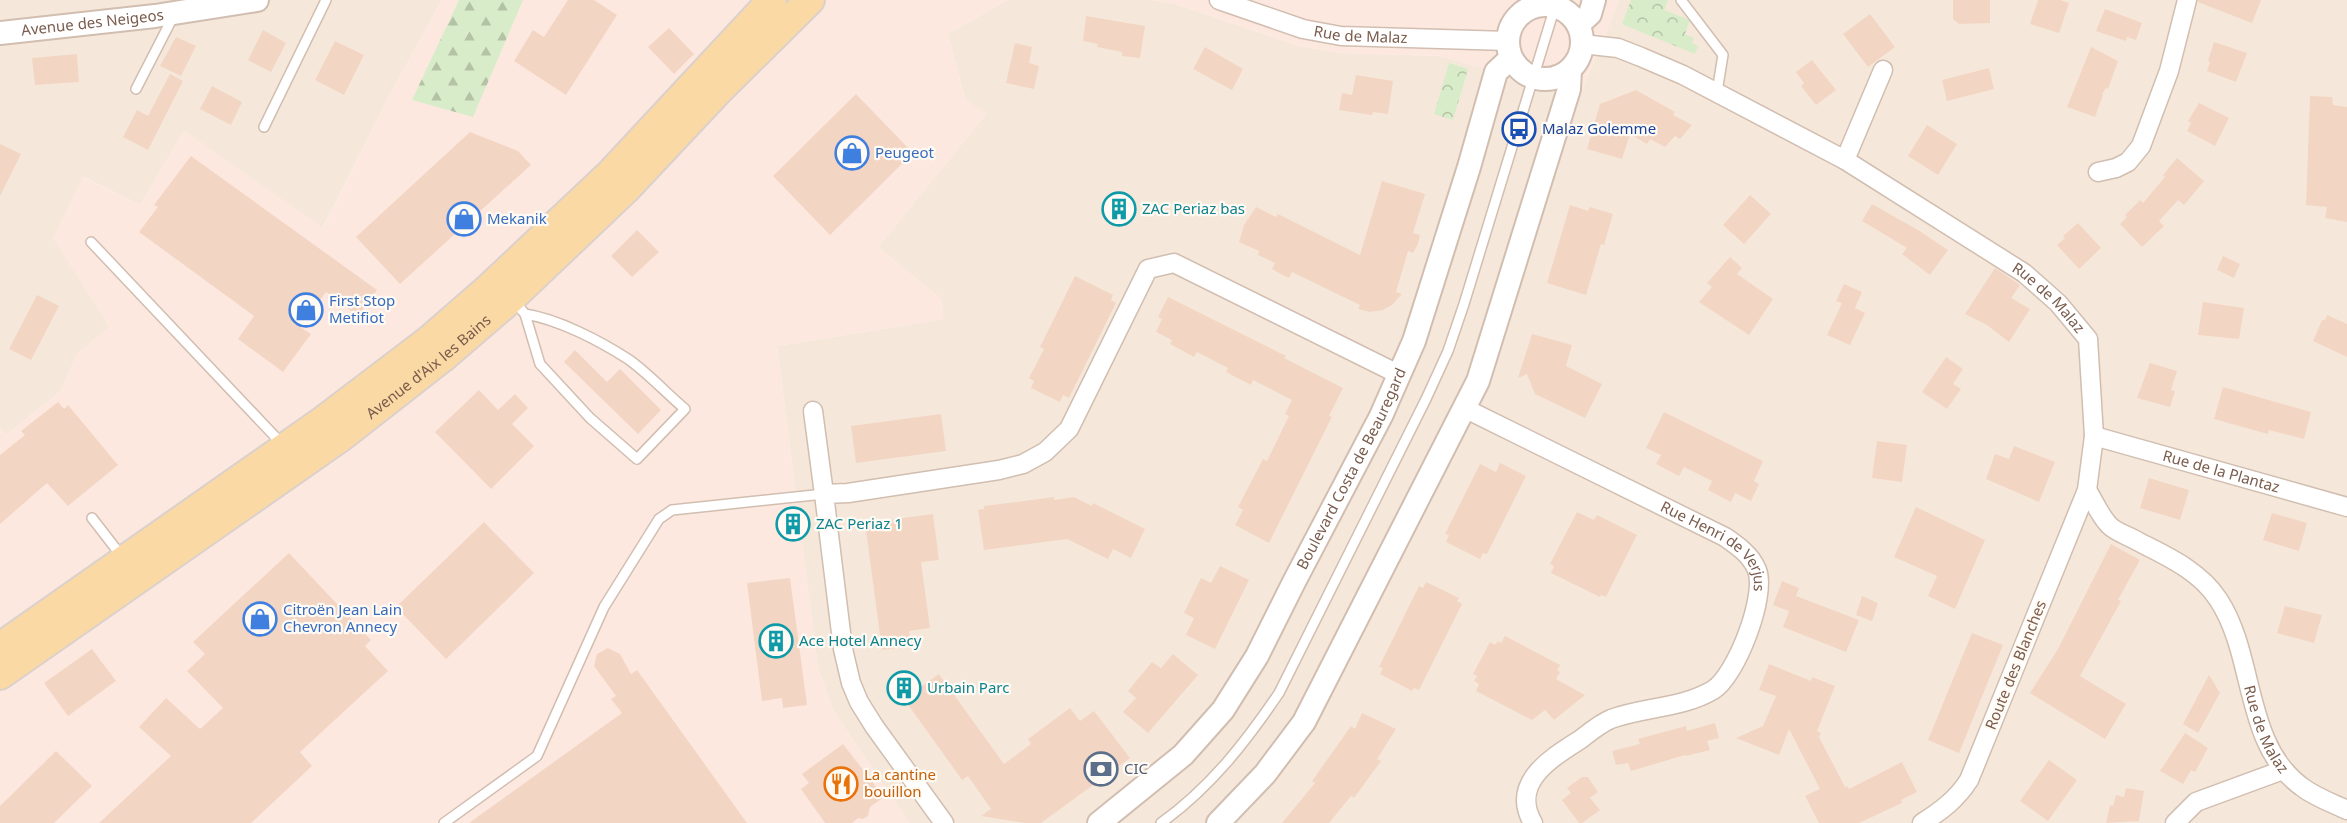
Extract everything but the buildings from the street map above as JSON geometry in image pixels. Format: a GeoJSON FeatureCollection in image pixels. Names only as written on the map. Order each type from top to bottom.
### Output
{"type":"FeatureCollection","features":[{"type":"Feature","properties":{"kind":"main road","name":"Avenue d'Aix les Bains"},"geometry":{"type":"LineString","coordinates":[[0,675],[131,570],[293,456],[435,349],[511,298],[626,189],[642,155],[688,106],[772,0]]}},
{"type":"Feature","properties":{"kind":"main road","name":"Avenue d'Aix les Bains"},"geometry":{"type":"LineString","coordinates":[[688,106],[810,0]]}},
{"type":"Feature","properties":{"kind":"main road","name":"Avenue d'Aix les Bains"},"geometry":{"type":"LineString","coordinates":[[0,648],[131,570]]}},
{"type":"Feature","properties":{"kind":"street","name":"Avenue des Neigeos"},"geometry":{"type":"LineString","coordinates":[[0,33],[175,13],[257,0]]}},
{"type":"Feature","properties":{"kind":"street","name":"Rue de Malaz"},"geometry":{"type":"LineString","coordinates":[[1219,0],[1303,29],[1341,36],[1509,49]]}},
{"type":"Feature","properties":{"kind":"street"},"geometry":{"type":"LineString","coordinates":[[1509,49],[1520,70],[1533,77],[1546,79],[1558,77],[1570,70],[1578,58],[1580,35],[1594,0]]}},
{"type":"Feature","properties":{"kind":"street"},"geometry":{"type":"LineString","coordinates":[[2098,172],[2116,168],[2128,162],[2140,146],[2169,71],[2187,0]]}},
{"type":"Feature","properties":{"kind":"street","name":"Boulevard Costa de Beauregard"},"geometry":{"type":"LineString","coordinates":[[1099,823],[1183,755],[1223,710],[1257,656],[1381,416],[1414,340],[1469,167],[1496,72],[1509,49],[1514,22],[1520,7],[1531,8],[1556,3]]}},
{"type":"Feature","properties":{"kind":"street"},"geometry":{"type":"LineString","coordinates":[[1556,3],[1568,14],[1580,35]]}},
{"type":"Feature","properties":{"kind":"street","name":"Rue de Malaz"},"geometry":{"type":"LineString","coordinates":[[1580,35],[1683,75],[1845,160],[2024,273],[2058,303],[2088,339],[2094,436],[2087,490],[2110,526],[2179,563],[2202,580],[2217,597],[2231,621],[2239,645],[2262,733],[2283,770],[2302,788],[2347,810]]}},
{"type":"Feature","properties":{"kind":"street"},"geometry":{"type":"LineString","coordinates":[[1218,823],[1265,774],[1304,722],[1478,381],[1569,89],[1570,70]]}},
{"type":"Feature","properties":{"kind":"street"},"geometry":{"type":"LineString","coordinates":[[1845,160],[1883,70]]}},
{"type":"Feature","properties":{"kind":"street"},"geometry":{"type":"LineString","coordinates":[[824,494],[848,493],[999,470],[1023,464],[1045,452],[1069,429],[1148,269],[1174,263],[1398,374]]}},
{"type":"Feature","properties":{"kind":"street","name":"Rue Henri de Verjus"},"geometry":{"type":"LineString","coordinates":[[1464,408],[1725,537],[1745,552],[1758,572],[1759,593],[1754,616],[1728,677],[1714,690],[1697,698],[1610,719],[1544,763],[1534,775],[1527,796],[1528,815],[1533,823]]}},
{"type":"Feature","properties":{"kind":"street"},"geometry":{"type":"LineString","coordinates":[[813,411],[843,649],[851,683],[859,702],[874,726],[944,823]]}},
{"type":"Feature","properties":{"kind":"street","name":"Rue de la Plantaz"},"geometry":{"type":"LineString","coordinates":[[2094,436],[2347,507]]}},
{"type":"Feature","properties":{"kind":"street","name":"Route des Blanches"},"geometry":{"type":"LineString","coordinates":[[1922,823],[1960,794],[1969,780],[2087,490]]}},
{"type":"Feature","properties":{"kind":"street"},"geometry":{"type":"LineString","coordinates":[[2175,823],[2196,802],[2283,770]]}},
{"type":"Feature","properties":{"kind":"lane"},"geometry":{"type":"LineString","coordinates":[[264,127],[327,0]]}},
{"type":"Feature","properties":{"kind":"lane"},"geometry":{"type":"LineString","coordinates":[[1681,0],[1723,55],[1717,93]]}},
{"type":"Feature","properties":{"kind":"lane"},"geometry":{"type":"LineString","coordinates":[[1161,823],[1208,784],[1233,756],[1279,693],[1448,351],[1556,3]]}},
{"type":"Feature","properties":{"kind":"lane"},"geometry":{"type":"LineString","coordinates":[[136,89],[175,13]]}},
{"type":"Feature","properties":{"kind":"lane"},"geometry":{"type":"LineString","coordinates":[[91,242],[293,456]]}},
{"type":"Feature","properties":{"kind":"lane"},"geometry":{"type":"LineString","coordinates":[[511,298],[543,317],[629,360],[685,409],[637,459],[590,418],[540,364],[511,298]]}},
{"type":"Feature","properties":{"kind":"lane"},"geometry":{"type":"LineString","coordinates":[[444,823],[537,756],[604,607],[659,519],[672,510],[824,494]]}},
{"type":"Feature","properties":{"kind":"lane"},"geometry":{"type":"LineString","coordinates":[[92,518],[131,570]]}},
{"type":"Feature","properties":{"kind":"shaded area"},"geometry":{"type":"Polygon","coordinates":[[[0,0],[442,0],[388,98],[322,229],[184,131],[140,205],[84,177],[54,238],[110,327],[77,354],[61,391],[6,435],[0,428],[0,0]]]}},
{"type":"Feature","properties":{"kind":"shaded area"},"geometry":{"type":"Polygon","coordinates":[[[442,0],[1007,0],[948,34],[965,100],[986,114],[878,247],[941,299],[944,319],[777,346],[818,668],[834,712],[909,823],[0,823],[0,428],[6,435],[61,391],[77,354],[110,327],[53,238],[83,177],[140,205],[184,131],[323,228],[388,98],[442,0]]]}},
{"type":"Feature","properties":{"kind":"shaded area"},"geometry":{"type":"Polygon","coordinates":[[[1007,0],[1154,0],[1176,4],[1299,46],[1342,53],[1439,56],[1581,93],[1619,0],[2347,0],[2347,823],[909,823],[834,712],[818,668],[777,346],[943,319],[941,299],[878,247],[986,114],[965,100],[948,34],[1007,0]]]}},
{"type":"Feature","properties":{"kind":"shaded area"},"geometry":{"type":"Polygon","coordinates":[[[1154,0],[1619,0],[1581,94],[1439,56],[1342,53],[1299,46],[1176,4],[1154,0]]]}},
{"type":"Feature","properties":{"kind":"green space"},"geometry":{"type":"Polygon","coordinates":[[[459,0],[523,0],[473,117],[412,100],[459,0]]]}},
{"type":"Feature","properties":{"kind":"green space"},"geometry":{"type":"Polygon","coordinates":[[[1631,0],[1668,0],[1664,10],[1690,20],[1685,34],[1694,38],[1692,43],[1698,46],[1695,54],[1622,24],[1631,0]]]}},
{"type":"Feature","properties":{"kind":"green space"},"geometry":{"type":"Polygon","coordinates":[[[1449,63],[1468,69],[1453,120],[1434,114],[1449,63]]]}},
{"type":"Feature","properties":{"kind":"place","name":"Malaz Golemme"},"geometry":{"type":"Point","coordinates":[1519,129]}},
{"type":"Feature","properties":{"kind":"place","name":"Peugeot"},"geometry":{"type":"Point","coordinates":[852,153]}},
{"type":"Feature","properties":{"kind":"place","name":"ZAC Periaz bas"},"geometry":{"type":"Point","coordinates":[1119,209]}},
{"type":"Feature","properties":{"kind":"place","name":"Mekanik"},"geometry":{"type":"Point","coordinates":[464,219]}},
{"type":"Feature","properties":{"kind":"place","name":"First Stop Metifiot"},"geometry":{"type":"Point","coordinates":[306,310]}},
{"type":"Feature","properties":{"kind":"place","name":"ZAC Periaz 1"},"geometry":{"type":"Point","coordinates":[793,524]}},
{"type":"Feature","properties":{"kind":"place","name":"Citroën Jean Lain Chevron Annecy"},"geometry":{"type":"Point","coordinates":[260,619]}},
{"type":"Feature","properties":{"kind":"place","name":"Ace Hotel Annecy"},"geometry":{"type":"Point","coordinates":[776,641]}},
{"type":"Feature","properties":{"kind":"place","name":"Urbain Parc"},"geometry":{"type":"Point","coordinates":[904,688]}},
{"type":"Feature","properties":{"kind":"place","name":"CIC"},"geometry":{"type":"Point","coordinates":[1101,769]}},
{"type":"Feature","properties":{"kind":"place","name":"La cantine bouillon"},"geometry":{"type":"Point","coordinates":[841,784]}}]}
